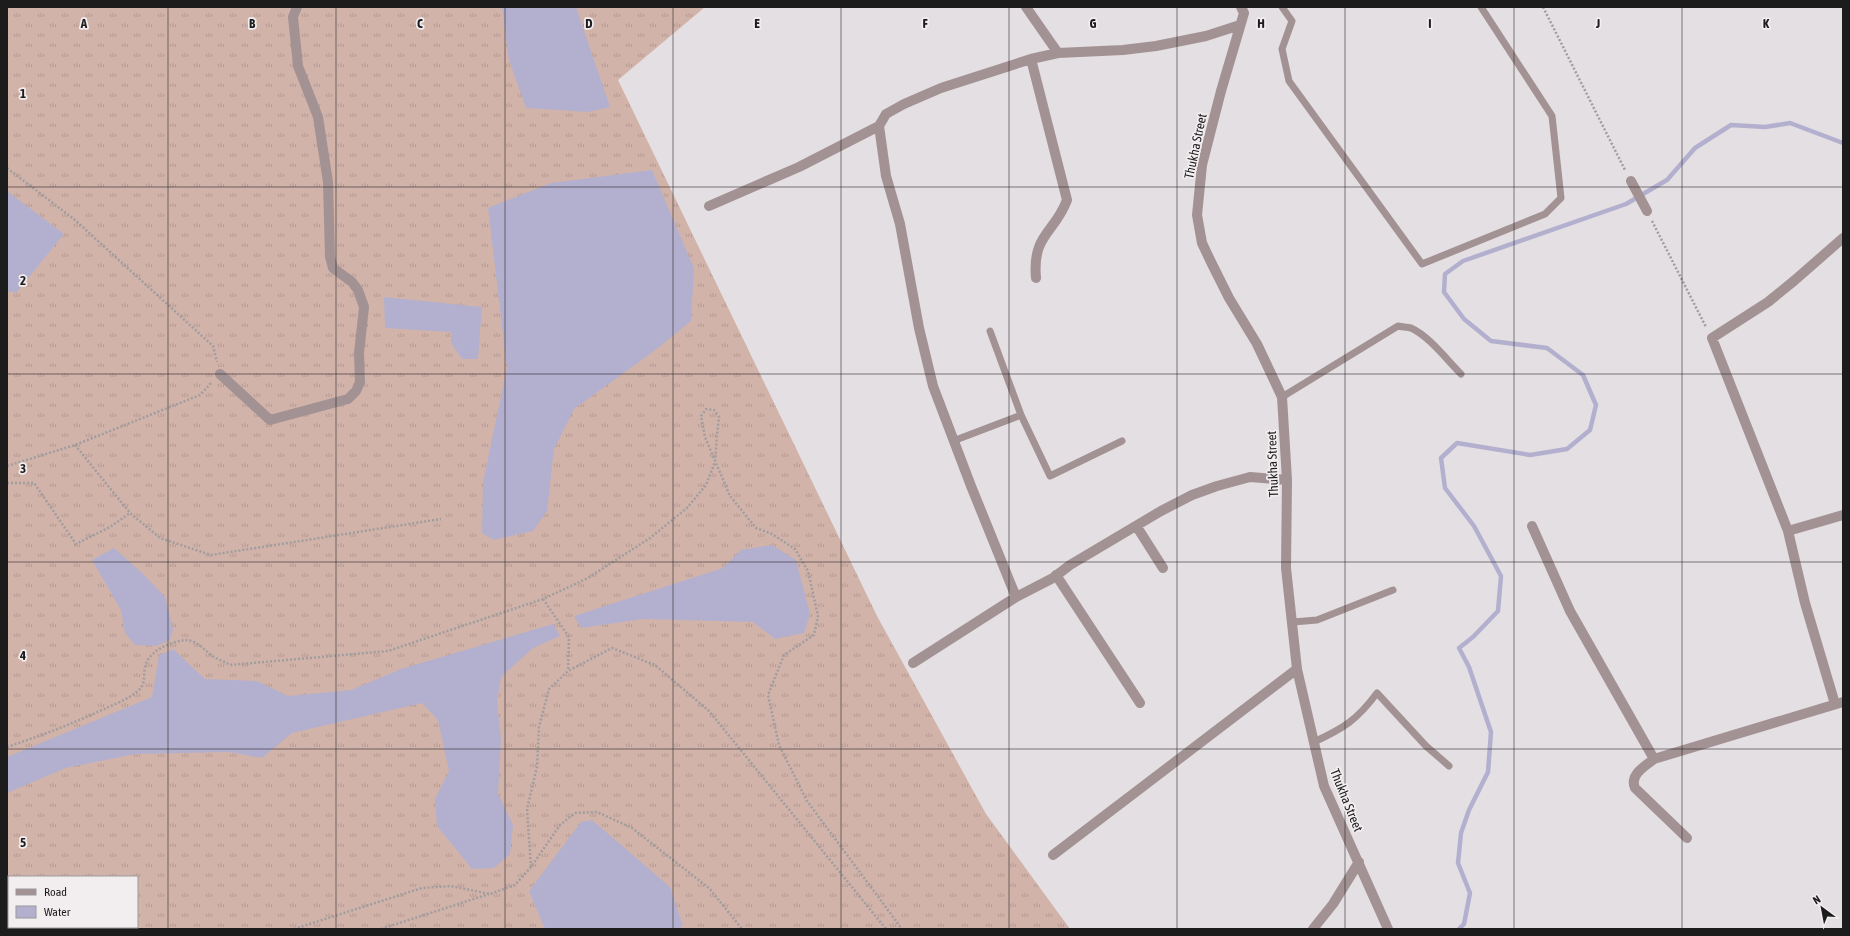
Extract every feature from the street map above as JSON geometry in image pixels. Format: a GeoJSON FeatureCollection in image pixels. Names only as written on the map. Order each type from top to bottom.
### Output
{"type":"FeatureCollection","features":[{"type":"Feature","properties":{"kind":"street"},"geometry":{"type":"LineString","coordinates":[[220,374],[270,420],[300,410],[348,399],[356,391],[360,382],[359,353],[364,307],[358,290],[352,282],[333,268],[330,257],[328,182],[318,117],[298,66],[293,17],[297,7]]}},
{"type":"Feature","properties":{"kind":"street"},"geometry":{"type":"LineString","coordinates":[[1026,7],[1058,52]]}},
{"type":"Feature","properties":{"kind":"street","name":"Thukha Street"},"geometry":{"type":"LineString","coordinates":[[1241,7],[1244,13],[1221,91],[1202,165],[1197,215],[1202,243],[1228,298],[1256,344],[1282,397],[1287,480],[1286,568],[1298,669],[1324,786],[1388,929]]}},
{"type":"Feature","properties":{"kind":"street"},"geometry":{"type":"LineString","coordinates":[[709,206],[799,167],[879,126],[886,114],[910,101],[941,88],[1031,59],[1058,52],[1123,50],[1156,46],[1206,36],[1240,25]]}},
{"type":"Feature","properties":{"kind":"street"},"geometry":{"type":"LineString","coordinates":[[1031,59],[1067,200],[1063,210],[1041,241],[1036,252],[1036,278]]}},
{"type":"Feature","properties":{"kind":"street"},"geometry":{"type":"LineString","coordinates":[[879,126],[886,176],[900,224],[920,335],[933,386],[1016,597]]}},
{"type":"Feature","properties":{"kind":"street"},"geometry":{"type":"LineString","coordinates":[[1631,181],[1647,211]]}},
{"type":"Feature","properties":{"kind":"street"},"geometry":{"type":"LineString","coordinates":[[1686,838],[1635,788],[1633,783],[1636,775],[1654,759],[1839,703],[1805,603],[1788,530],[1712,338],[1768,302],[1843,238]]}},
{"type":"Feature","properties":{"kind":"street"},"geometry":{"type":"LineString","coordinates":[[913,663],[1016,597],[1056,576],[1070,565],[1186,498],[1217,486],[1250,477],[1287,480]]}},
{"type":"Feature","properties":{"kind":"street"},"geometry":{"type":"LineString","coordinates":[[1788,530],[1843,515]]}},
{"type":"Feature","properties":{"kind":"street"},"geometry":{"type":"LineString","coordinates":[[1532,526],[1570,611],[1654,759]]}},
{"type":"Feature","properties":{"kind":"street"},"geometry":{"type":"LineString","coordinates":[[1137,527],[1163,568]]}},
{"type":"Feature","properties":{"kind":"street"},"geometry":{"type":"LineString","coordinates":[[1056,576],[1140,703]]}},
{"type":"Feature","properties":{"kind":"street"},"geometry":{"type":"LineString","coordinates":[[1053,855],[1298,669]]}},
{"type":"Feature","properties":{"kind":"street"},"geometry":{"type":"LineString","coordinates":[[1313,929],[1332,904],[1359,862]]}},
{"type":"Feature","properties":{"kind":"lane"},"geometry":{"type":"LineString","coordinates":[[1282,7],[1292,21],[1282,49],[1289,81],[1422,264],[1545,214],[1561,198],[1552,116],[1481,7]]}},
{"type":"Feature","properties":{"kind":"lane"},"geometry":{"type":"LineString","coordinates":[[1282,397],[1398,326],[1410,328],[1420,335],[1437,349],[1461,374]]}},
{"type":"Feature","properties":{"kind":"lane"},"geometry":{"type":"LineString","coordinates":[[990,331],[1021,415],[1050,476],[1122,441]]}},
{"type":"Feature","properties":{"kind":"lane"},"geometry":{"type":"LineString","coordinates":[[953,440],[1021,415]]}},
{"type":"Feature","properties":{"kind":"lane"},"geometry":{"type":"LineString","coordinates":[[1293,622],[1317,620],[1393,590]]}},
{"type":"Feature","properties":{"kind":"lane"},"geometry":{"type":"LineString","coordinates":[[1314,742],[1337,731],[1353,721],[1377,693],[1426,746],[1449,766]]}},
{"type":"Feature","properties":{"kind":"path"},"geometry":{"type":"LineString","coordinates":[[1543,7],[1631,181]]}},
{"type":"Feature","properties":{"kind":"path"},"geometry":{"type":"LineString","coordinates":[[7,168],[75,220],[213,346],[220,374],[200,395],[75,445],[7,466]]}},
{"type":"Feature","properties":{"kind":"path"},"geometry":{"type":"LineString","coordinates":[[1647,211],[1712,338]]}},
{"type":"Feature","properties":{"kind":"path"},"geometry":{"type":"LineString","coordinates":[[7,747],[62,728],[129,697],[140,689],[145,680],[147,659],[154,652],[177,642],[187,640],[197,643],[215,658],[230,664],[388,651],[543,599],[588,578],[650,538],[687,508],[706,485],[715,462],[716,435],[720,418],[714,410],[706,409],[701,416],[705,436],[715,462],[730,496],[756,528],[772,534],[795,549],[808,571],[818,616],[814,635],[784,655],[768,695],[779,745],[807,801],[902,929]]}},
{"type":"Feature","properties":{"kind":"path"},"geometry":{"type":"LineString","coordinates":[[75,445],[130,513],[160,538],[211,555],[441,519]]}},
{"type":"Feature","properties":{"kind":"path"},"geometry":{"type":"LineString","coordinates":[[7,483],[34,483],[76,544],[110,527],[130,513]]}},
{"type":"Feature","properties":{"kind":"path"},"geometry":{"type":"LineString","coordinates":[[543,599],[569,637],[568,670]]}},
{"type":"Feature","properties":{"kind":"path"},"geometry":{"type":"LineString","coordinates":[[531,868],[527,809],[537,767],[539,727],[549,689],[568,670],[612,648],[655,665],[709,711],[886,929]]}},
{"type":"Feature","properties":{"kind":"path"},"geometry":{"type":"LineString","coordinates":[[381,929],[515,885],[531,868],[560,826],[575,813],[596,812],[632,828],[709,888],[742,929]]}},
{"type":"Feature","properties":{"kind":"path"},"geometry":{"type":"LineString","coordinates":[[294,929],[422,888],[451,886],[490,894]]}},
{"type":"Feature","properties":{"kind":"green space"},"geometry":{"type":"Polygon","coordinates":[[[7,7],[705,7],[618,80],[877,616],[986,814],[1070,929],[7,929],[7,7]]]}},
{"type":"Feature","properties":{"kind":"water"},"geometry":{"type":"Polygon","coordinates":[[[502,7],[576,7],[610,107],[588,112],[526,108],[509,60],[502,7]]]}},
{"type":"Feature","properties":{"kind":"water"},"geometry":{"type":"Polygon","coordinates":[[[652,170],[694,268],[691,321],[658,348],[574,409],[554,449],[547,511],[533,531],[494,540],[482,533],[483,482],[507,368],[488,208],[551,183],[652,170]]]}},
{"type":"Feature","properties":{"kind":"water"},"geometry":{"type":"Polygon","coordinates":[[[7,191],[64,234],[16,293],[7,291],[7,191]]]}},
{"type":"Feature","properties":{"kind":"water"},"geometry":{"type":"Polygon","coordinates":[[[384,297],[482,307],[478,359],[462,359],[451,343],[451,332],[385,328],[384,297]]]}},
{"type":"Feature","properties":{"kind":"water"},"geometry":{"type":"Polygon","coordinates":[[[772,545],[796,560],[810,614],[804,633],[775,639],[753,622],[643,619],[581,628],[574,616],[723,568],[741,550],[772,545]]]}},
{"type":"Feature","properties":{"kind":"water"},"geometry":{"type":"Polygon","coordinates":[[[114,548],[143,574],[165,597],[173,629],[170,640],[156,646],[135,645],[125,633],[121,610],[92,560],[114,548]]]}},
{"type":"Feature","properties":{"kind":"water"},"geometry":{"type":"Polygon","coordinates":[[[553,624],[560,636],[533,648],[501,677],[497,702],[501,740],[498,794],[513,825],[510,854],[494,868],[472,869],[437,826],[435,799],[449,771],[438,720],[422,703],[292,733],[262,758],[229,752],[135,754],[66,768],[7,793],[7,757],[152,697],[159,655],[173,649],[205,679],[257,681],[288,696],[351,690],[401,669],[553,624]]]}},
{"type":"Feature","properties":{"kind":"water"},"geometry":{"type":"Polygon","coordinates":[[[592,820],[670,887],[683,926],[676,929],[545,929],[529,891],[581,822],[592,820]]]}},
{"type":"Feature","properties":{"kind":"waterway"},"geometry":{"type":"LineString","coordinates":[[1459,929],[1464,924],[1470,893],[1458,863],[1461,833],[1469,810],[1488,772],[1491,732],[1469,667],[1459,648],[1473,637],[1498,611],[1501,576],[1474,526],[1445,488],[1441,458],[1457,443],[1530,455],[1567,449],[1590,430],[1596,405],[1583,375],[1547,348],[1491,341],[1464,319],[1444,292],[1445,274],[1463,261],[1626,204],[1667,180],[1695,148],[1731,125],[1765,127],[1790,123],[1843,143]]}}]}
